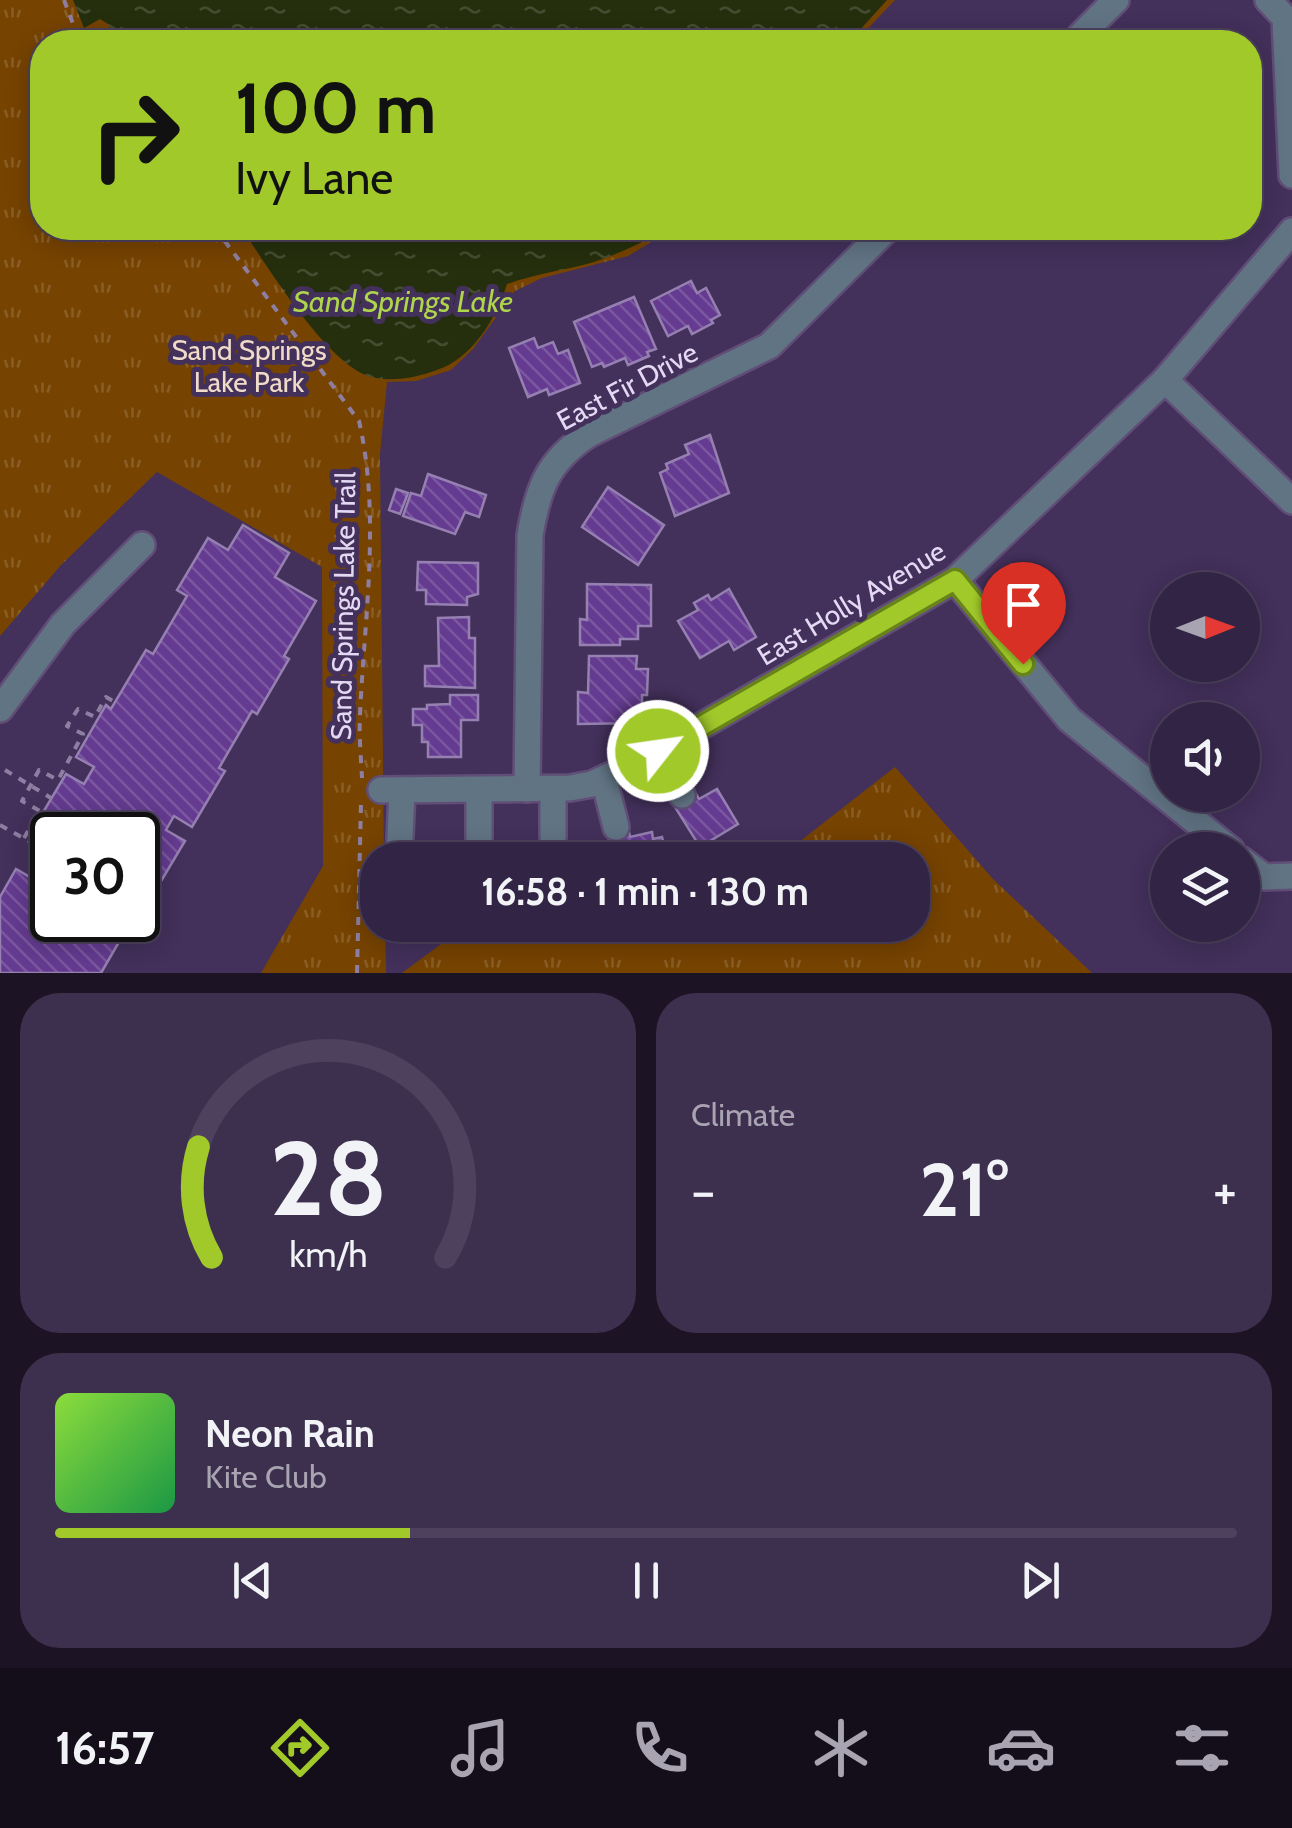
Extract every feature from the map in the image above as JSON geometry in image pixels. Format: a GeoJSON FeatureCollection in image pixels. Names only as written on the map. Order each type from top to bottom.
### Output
{"type":"FeatureCollection","features":[{"type":"Feature","properties":{"kind":"street"},"geometry":{"type":"LineString","coordinates":[[1086,30],[1116,0]]}},
{"type":"Feature","properties":{"kind":"street"},"geometry":{"type":"LineString","coordinates":[[1268,0],[1285,18],[1292,175]]}},
{"type":"Feature","properties":{"kind":"street","name":"East Holly Avenue"},"geometry":{"type":"LineString","coordinates":[[398,842],[391,790],[570,788],[604,779],[955,580],[1165,380],[1292,231]]}},
{"type":"Feature","properties":{"kind":"street","name":"East Fir Drive"},"geometry":{"type":"LineString","coordinates":[[553,837],[540,789],[530,535],[534,507],[547,473],[563,451],[589,434],[769,346],[876,240]]}},
{"type":"Feature","properties":{"kind":"street"},"geometry":{"type":"LineString","coordinates":[[1165,380],[1292,500]]}},
{"type":"Feature","properties":{"kind":"street"},"geometry":{"type":"LineString","coordinates":[[0,709],[63,624],[142,545]]}},
{"type":"Feature","properties":{"kind":"street"},"geometry":{"type":"LineString","coordinates":[[955,580],[1069,719],[1209,832]]}},
{"type":"Feature","properties":{"kind":"street"},"geometry":{"type":"LineString","coordinates":[[658,751],[682,794]]}},
{"type":"Feature","properties":{"kind":"street"},"geometry":{"type":"LineString","coordinates":[[604,779],[616,827]]}},
{"type":"Feature","properties":{"kind":"street"},"geometry":{"type":"LineString","coordinates":[[479,790],[479,839]]}},
{"type":"Feature","properties":{"kind":"street"},"geometry":{"type":"LineString","coordinates":[[1260,874],[1292,876]]}},
{"type":"Feature","properties":{"kind":"path"},"geometry":{"type":"LineString","coordinates":[[64,0],[75,30]]}},
{"type":"Feature","properties":{"kind":"path","name":"Sand Springs Lake Trail"},"geometry":{"type":"LineString","coordinates":[[224,240],[349,404],[359,420],[364,444],[369,534],[360,718],[357,973]]}},
{"type":"Feature","properties":{"kind":"path"},"geometry":{"type":"LineString","coordinates":[[24,838],[40,811],[22,802],[39,770],[58,780],[82,734],[68,726],[78,708],[95,717],[106,698],[114,702]]}},
{"type":"Feature","properties":{"kind":"path"},"geometry":{"type":"LineString","coordinates":[[5,770],[52,798]]}},
{"type":"Feature","properties":{"kind":"path"},"geometry":{"type":"LineString","coordinates":[[0,825],[30,841]]}},
{"type":"Feature","properties":{"kind":"green space","name":"Sand Springs Lake Park"},"geometry":{"type":"Polygon","coordinates":[[[0,0],[895,0],[866,30],[30,30],[30,240],[655,240],[628,256],[542,278],[515,291],[473,349],[451,370],[416,381],[387,382],[380,454],[384,842],[360,842],[360,942],[385,942],[386,973],[261,973],[323,866],[322,567],[157,472],[61,565],[0,636],[0,0]]]}},
{"type":"Feature","properties":{"kind":"green space"},"geometry":{"type":"Polygon","coordinates":[[[895,767],[993,879],[1092,973],[402,973],[444,942],[930,942],[930,842],[799,842],[895,767]]]}},
{"type":"Feature","properties":{"kind":"water"},"geometry":{"type":"Polygon","coordinates":[[[73,0],[887,0],[860,30],[111,30],[100,19],[84,28],[73,0]]]}},
{"type":"Feature","properties":{"kind":"water","name":"Sand Springs Lake"},"geometry":{"type":"Polygon","coordinates":[[[249,240],[646,240],[606,258],[507,284],[490,323],[472,347],[450,364],[410,377],[391,379],[363,374],[329,348],[249,240]]]}},
{"type":"Feature","properties":{"kind":"building"},"geometry":{"type":"Polygon","coordinates":[[[691,281],[697,293],[706,288],[720,315],[692,334],[688,326],[668,336],[651,301],[691,281]]]}},
{"type":"Feature","properties":{"kind":"building"},"geometry":{"type":"Polygon","coordinates":[[[634,297],[656,349],[628,365],[625,358],[604,367],[602,363],[592,367],[574,322],[634,297]]]}},
{"type":"Feature","properties":{"kind":"building"},"geometry":{"type":"Polygon","coordinates":[[[534,338],[538,348],[553,342],[558,354],[568,350],[580,383],[549,395],[547,389],[528,397],[509,348],[534,338]]]}},
{"type":"Feature","properties":{"kind":"building"},"geometry":{"type":"Polygon","coordinates":[[[710,435],[729,493],[675,516],[660,473],[668,469],[666,464],[689,454],[685,445],[710,435]]]}},
{"type":"Feature","properties":{"kind":"building"},"geometry":{"type":"Polygon","coordinates":[[[428,474],[486,495],[479,517],[465,512],[455,534],[403,516],[411,493],[421,496],[428,474]]]}},
{"type":"Feature","properties":{"kind":"building"},"geometry":{"type":"Polygon","coordinates":[[[608,487],[664,525],[638,565],[582,527],[608,487]]]}},
{"type":"Feature","properties":{"kind":"building"},"geometry":{"type":"Polygon","coordinates":[[[396,489],[408,493],[400,514],[389,510],[396,489]]]}},
{"type":"Feature","properties":{"kind":"building"},"geometry":{"type":"Polygon","coordinates":[[[243,525],[289,553],[275,577],[316,601],[284,656],[289,659],[257,714],[252,711],[219,768],[225,771],[192,827],[174,816],[166,830],[185,841],[160,883],[160,812],[43,812],[66,774],[84,784],[94,767],[76,757],[106,705],[111,709],[146,650],[153,654],[187,596],[177,590],[208,538],[228,550],[243,525]]]}},
{"type":"Feature","properties":{"kind":"building"},"geometry":{"type":"Polygon","coordinates":[[[418,562],[478,563],[478,594],[467,597],[467,605],[426,604],[426,590],[417,590],[418,562]]]}},
{"type":"Feature","properties":{"kind":"building"},"geometry":{"type":"Polygon","coordinates":[[[587,584],[651,585],[651,626],[638,626],[638,639],[620,639],[620,645],[580,645],[580,619],[587,620],[587,584]]]}},
{"type":"Feature","properties":{"kind":"building"},"geometry":{"type":"Polygon","coordinates":[[[729,589],[756,637],[734,650],[729,641],[700,658],[678,621],[698,610],[694,603],[708,595],[711,600],[729,589]]]}},
{"type":"Feature","properties":{"kind":"building"},"geometry":{"type":"Polygon","coordinates":[[[469,617],[469,638],[475,638],[475,688],[425,686],[425,666],[439,666],[438,618],[469,617]]]}},
{"type":"Feature","properties":{"kind":"building"},"geometry":{"type":"Polygon","coordinates":[[[589,656],[637,656],[636,669],[648,669],[647,695],[642,695],[642,723],[578,724],[578,692],[588,693],[589,656]]]}},
{"type":"Feature","properties":{"kind":"building"},"geometry":{"type":"Polygon","coordinates":[[[450,695],[478,695],[478,720],[461,720],[461,757],[428,757],[428,742],[422,742],[422,725],[413,725],[413,709],[450,704],[450,695]]]}},
{"type":"Feature","properties":{"kind":"building"},"geometry":{"type":"Polygon","coordinates":[[[717,789],[738,824],[708,842],[697,842],[675,807],[696,794],[699,799],[717,789]]]}},
{"type":"Feature","properties":{"kind":"building"},"geometry":{"type":"Polygon","coordinates":[[[652,832],[653,839],[662,837],[663,842],[610,842],[608,836],[652,832]]]}},
{"type":"Feature","properties":{"kind":"building"},"geometry":{"type":"Polygon","coordinates":[[[16,869],[30,877],[30,942],[119,942],[101,973],[0,973],[0,897],[16,869]]]}},
{"type":"Feature","properties":{"kind":"route"},"geometry":{"type":"LineString","coordinates":[[658,751],[955,580],[1023,664]]}}]}
